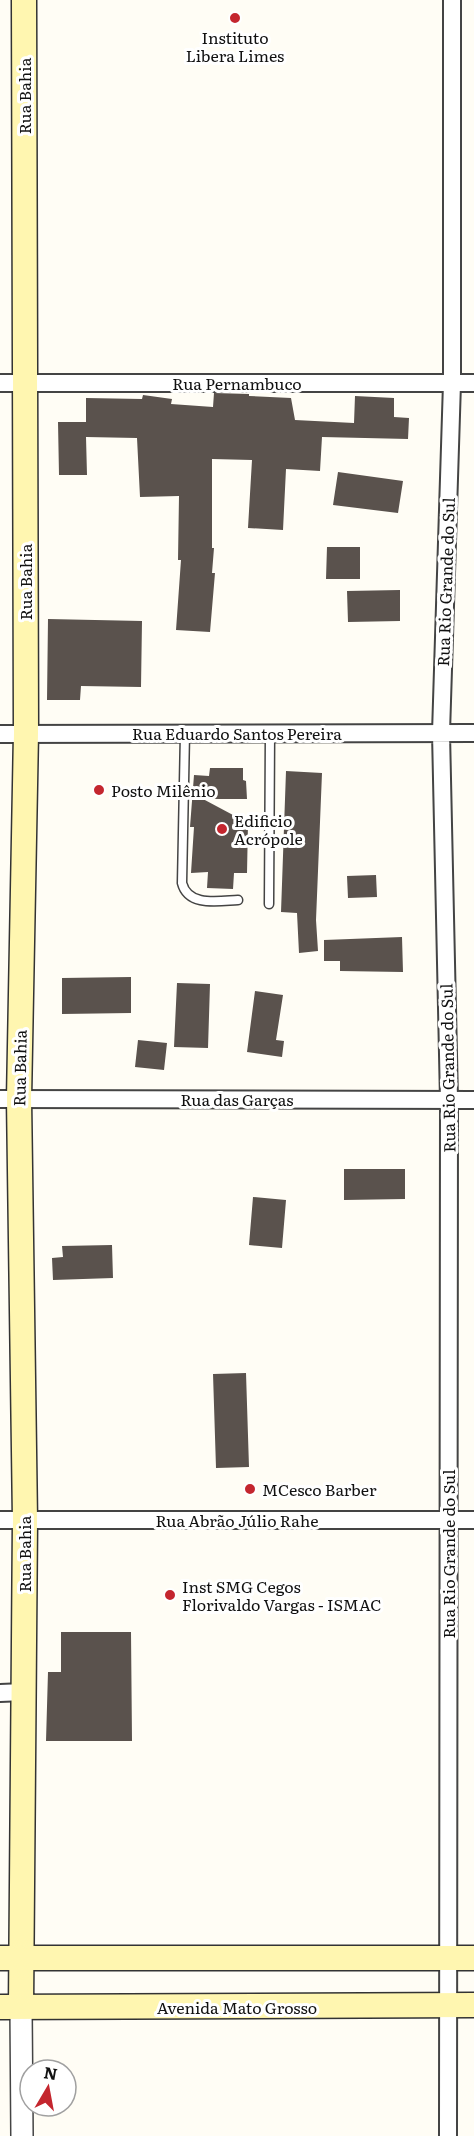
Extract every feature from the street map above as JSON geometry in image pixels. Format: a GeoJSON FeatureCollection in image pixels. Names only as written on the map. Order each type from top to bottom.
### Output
{"type":"FeatureCollection","features":[{"type":"Feature","properties":{"kind":"main road","name":"Rua Bahia"},"geometry":{"type":"LineString","coordinates":[[11,2007],[12,1692],[25,1520],[9,1099],[26,734],[24,0]]}},
{"type":"Feature","properties":{"kind":"main road"},"geometry":{"type":"LineString","coordinates":[[11,1958],[474,1958]]}},
{"type":"Feature","properties":{"kind":"main road","name":"Avenida Mato Grosso"},"geometry":{"type":"LineString","coordinates":[[11,2007],[474,2006]]}},
{"type":"Feature","properties":{"kind":"street","name":"Rua Rio Grande do Sul"},"geometry":{"type":"LineString","coordinates":[[448,2136],[449,1100],[441,733],[452,383],[452,0]]}},
{"type":"Feature","properties":{"kind":"street","name":"Rua Pernambuco"},"geometry":{"type":"LineString","coordinates":[[0,383],[474,383]]}},
{"type":"Feature","properties":{"kind":"street","name":"Rua Eduardo Santos Pereira"},"geometry":{"type":"LineString","coordinates":[[0,734],[474,733]]}},
{"type":"Feature","properties":{"kind":"street","name":"Rua das Garças"},"geometry":{"type":"LineString","coordinates":[[9,1099],[474,1100]]}},
{"type":"Feature","properties":{"kind":"street","name":"Rua Abrão Júlio Rahe"},"geometry":{"type":"LineString","coordinates":[[0,1520],[474,1520]]}},
{"type":"Feature","properties":{"kind":"street","name":"Rua Bahia"},"geometry":{"type":"LineString","coordinates":[[11,2007],[22,2136]]}},
{"type":"Feature","properties":{"kind":"lane"},"geometry":{"type":"LineString","coordinates":[[185,733],[182,871],[184,892],[192,898],[206,901],[238,900]]}},
{"type":"Feature","properties":{"kind":"lane"},"geometry":{"type":"LineString","coordinates":[[269,904],[270,733]]}},
{"type":"Feature","properties":{"kind":"building"},"geometry":{"type":"Polygon","coordinates":[[[214,393],[291,398],[295,420],[354,423],[355,396],[394,398],[394,417],[409,418],[408,439],[322,437],[320,471],[286,469],[283,530],[248,528],[252,460],[212,459],[212,548],[214,548],[212,573],[215,573],[210,632],[176,630],[181,560],[178,560],[179,496],[140,497],[137,438],[86,437],[87,475],[59,475],[58,422],[86,422],[86,398],[142,399],[143,395],[172,399],[171,404],[213,407],[214,393]]]}},
{"type":"Feature","properties":{"kind":"building"},"geometry":{"type":"Polygon","coordinates":[[[338,472],[403,481],[398,513],[333,505],[338,472]]]}},
{"type":"Feature","properties":{"kind":"building"},"geometry":{"type":"Polygon","coordinates":[[[327,547],[360,547],[360,579],[326,579],[327,547]]]}},
{"type":"Feature","properties":{"kind":"building"},"geometry":{"type":"Polygon","coordinates":[[[400,590],[400,621],[348,622],[347,591],[400,590]]]}},
{"type":"Feature","properties":{"kind":"building"},"geometry":{"type":"Polygon","coordinates":[[[48,619],[142,621],[141,687],[81,686],[80,700],[47,700],[48,619]]]}},
{"type":"Feature","properties":{"kind":"building","name":"Edificio Acrópole"},"geometry":{"type":"Polygon","coordinates":[[[210,768],[243,768],[243,780],[246,781],[247,799],[203,799],[248,823],[247,873],[234,873],[233,889],[207,888],[208,872],[191,873],[194,827],[190,827],[194,775],[209,776],[210,768]]]}},
{"type":"Feature","properties":{"kind":"building"},"geometry":{"type":"Polygon","coordinates":[[[286,771],[322,773],[316,920],[318,951],[299,953],[297,913],[281,912],[286,771]]]}},
{"type":"Feature","properties":{"kind":"building"},"geometry":{"type":"Polygon","coordinates":[[[376,875],[377,897],[348,898],[347,876],[376,875]]]}},
{"type":"Feature","properties":{"kind":"building"},"geometry":{"type":"Polygon","coordinates":[[[402,937],[403,972],[340,971],[340,961],[324,961],[324,940],[402,937]]]}},
{"type":"Feature","properties":{"kind":"building"},"geometry":{"type":"Polygon","coordinates":[[[131,977],[131,1013],[62,1014],[62,978],[131,977]]]}},
{"type":"Feature","properties":{"kind":"building"},"geometry":{"type":"Polygon","coordinates":[[[177,983],[210,984],[208,1048],[174,1047],[177,983]]]}},
{"type":"Feature","properties":{"kind":"building"},"geometry":{"type":"Polygon","coordinates":[[[255,991],[283,995],[276,1040],[284,1041],[282,1057],[247,1052],[255,991]]]}},
{"type":"Feature","properties":{"kind":"building"},"geometry":{"type":"Polygon","coordinates":[[[138,1040],[167,1043],[164,1070],[135,1067],[138,1040]]]}},
{"type":"Feature","properties":{"kind":"building"},"geometry":{"type":"Polygon","coordinates":[[[344,1169],[405,1169],[405,1199],[344,1200],[344,1169]]]}},
{"type":"Feature","properties":{"kind":"building"},"geometry":{"type":"Polygon","coordinates":[[[253,1197],[286,1200],[282,1248],[249,1245],[253,1197]]]}},
{"type":"Feature","properties":{"kind":"building"},"geometry":{"type":"Polygon","coordinates":[[[112,1245],[113,1278],[53,1280],[52,1258],[63,1257],[62,1246],[112,1245]]]}},
{"type":"Feature","properties":{"kind":"building"},"geometry":{"type":"Polygon","coordinates":[[[246,1373],[249,1467],[216,1468],[213,1374],[246,1373]]]}},
{"type":"Feature","properties":{"kind":"building"},"geometry":{"type":"Polygon","coordinates":[[[61,1632],[131,1632],[132,1741],[46,1741],[48,1672],[61,1672],[61,1632]]]}},
{"type":"Feature","properties":{"kind":"place","name":"Instituto Libera Limes"},"geometry":{"type":"Point","coordinates":[235,18]}},
{"type":"Feature","properties":{"kind":"place","name":"Posto Milênio"},"geometry":{"type":"Point","coordinates":[99,790]}},
{"type":"Feature","properties":{"kind":"place","name":"Edificio Acrópole"},"geometry":{"type":"Point","coordinates":[222,829]}},
{"type":"Feature","properties":{"kind":"place","name":"MCesco Barber"},"geometry":{"type":"Point","coordinates":[250,1489]}},
{"type":"Feature","properties":{"kind":"place","name":"Inst SMG Cegos Florivaldo Vargas - ISMAC"},"geometry":{"type":"Point","coordinates":[170,1595]}}]}
